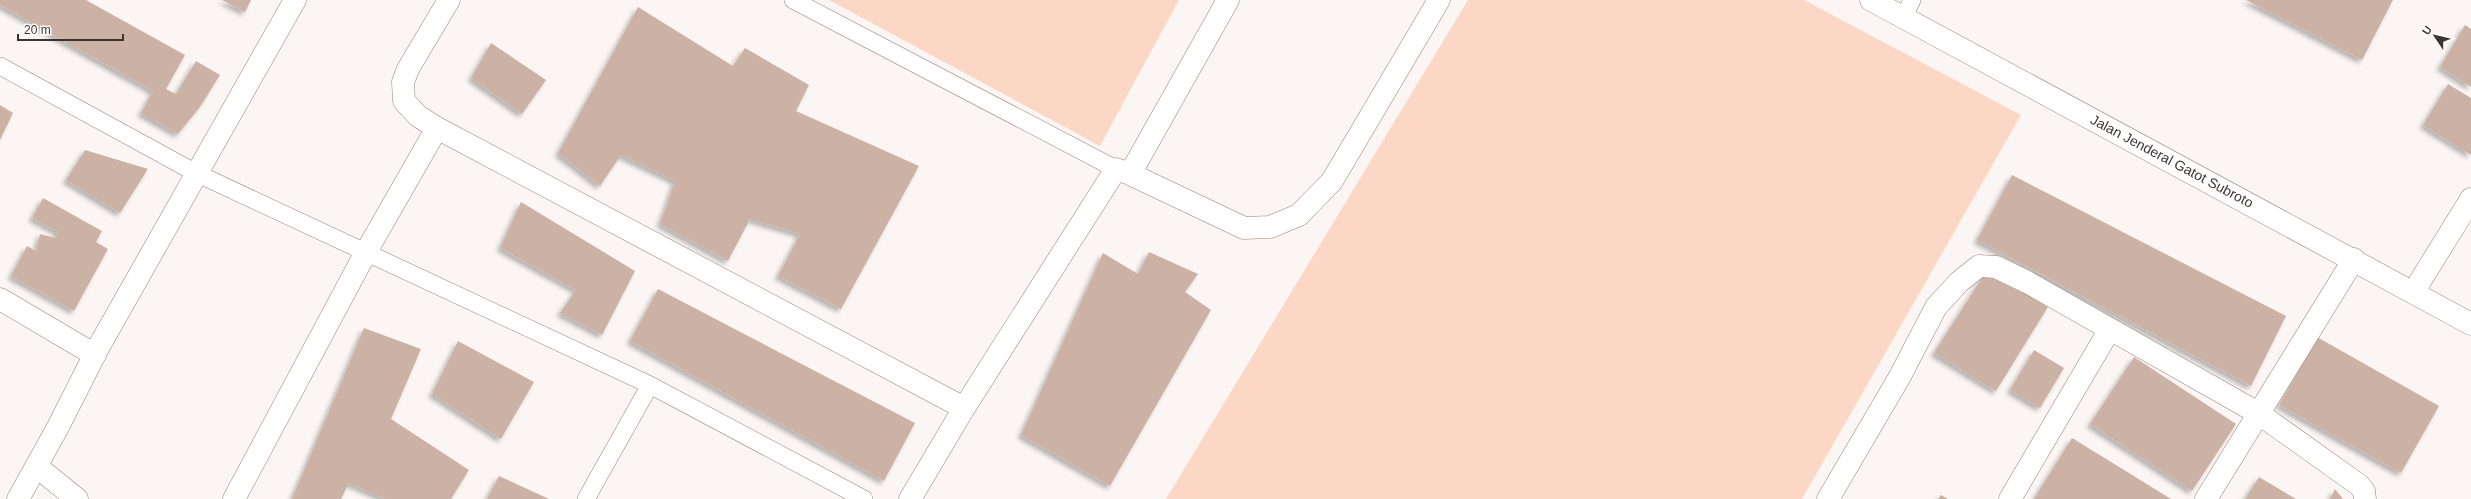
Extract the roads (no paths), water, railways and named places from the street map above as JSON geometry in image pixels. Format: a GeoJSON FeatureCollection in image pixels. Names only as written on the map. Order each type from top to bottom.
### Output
{"type":"FeatureCollection","features":[{"type":"Feature","properties":{"kind":"main road"},"geometry":{"type":"LineString","coordinates":[[18,499],[94,355],[295,0]]}},
{"type":"Feature","properties":{"kind":"main road"},"geometry":{"type":"LineString","coordinates":[[449,0],[408,68],[403,82],[404,101],[418,116],[437,128],[964,408]]}},
{"type":"Feature","properties":{"kind":"main road"},"geometry":{"type":"LineString","coordinates":[[910,499],[964,408],[1123,171],[1228,0]]}},
{"type":"Feature","properties":{"kind":"main road"},"geometry":{"type":"LineString","coordinates":[[1123,171],[1244,228],[1270,227],[1299,215],[1332,181],[1439,0]]}},
{"type":"Feature","properties":{"kind":"main road","name":"Jalan Jenderal Gatot Subroto"},"geometry":{"type":"LineString","coordinates":[[1871,0],[1908,9],[2471,324]]}},
{"type":"Feature","properties":{"kind":"main road"},"geometry":{"type":"LineString","coordinates":[[234,499],[366,252],[437,128]]}},
{"type":"Feature","properties":{"kind":"main road"},"geometry":{"type":"LineString","coordinates":[[2414,291],[2471,199]]}},
{"type":"Feature","properties":{"kind":"main road"},"geometry":{"type":"LineString","coordinates":[[2206,499],[2354,259]]}},
{"type":"Feature","properties":{"kind":"main road"},"geometry":{"type":"LineString","coordinates":[[1828,499],[1899,378],[1936,307],[1959,282],[1979,266],[1996,267],[2027,282],[2258,413],[2359,485],[2364,491],[2365,499]]}},
{"type":"Feature","properties":{"kind":"main road"},"geometry":{"type":"LineString","coordinates":[[0,299],[94,355]]}},
{"type":"Feature","properties":{"kind":"main road"},"geometry":{"type":"LineString","coordinates":[[2010,499],[2110,329]]}},
{"type":"Feature","properties":{"kind":"main road"},"geometry":{"type":"LineString","coordinates":[[36,466],[77,499]]}},
{"type":"Feature","properties":{"kind":"lane"},"geometry":{"type":"LineString","coordinates":[[793,0],[1123,171]]}},
{"type":"Feature","properties":{"kind":"lane"},"geometry":{"type":"LineString","coordinates":[[0,66],[196,173],[650,385],[864,499]]}},
{"type":"Feature","properties":{"kind":"lane"},"geometry":{"type":"LineString","coordinates":[[586,499],[650,385]]}}]}
